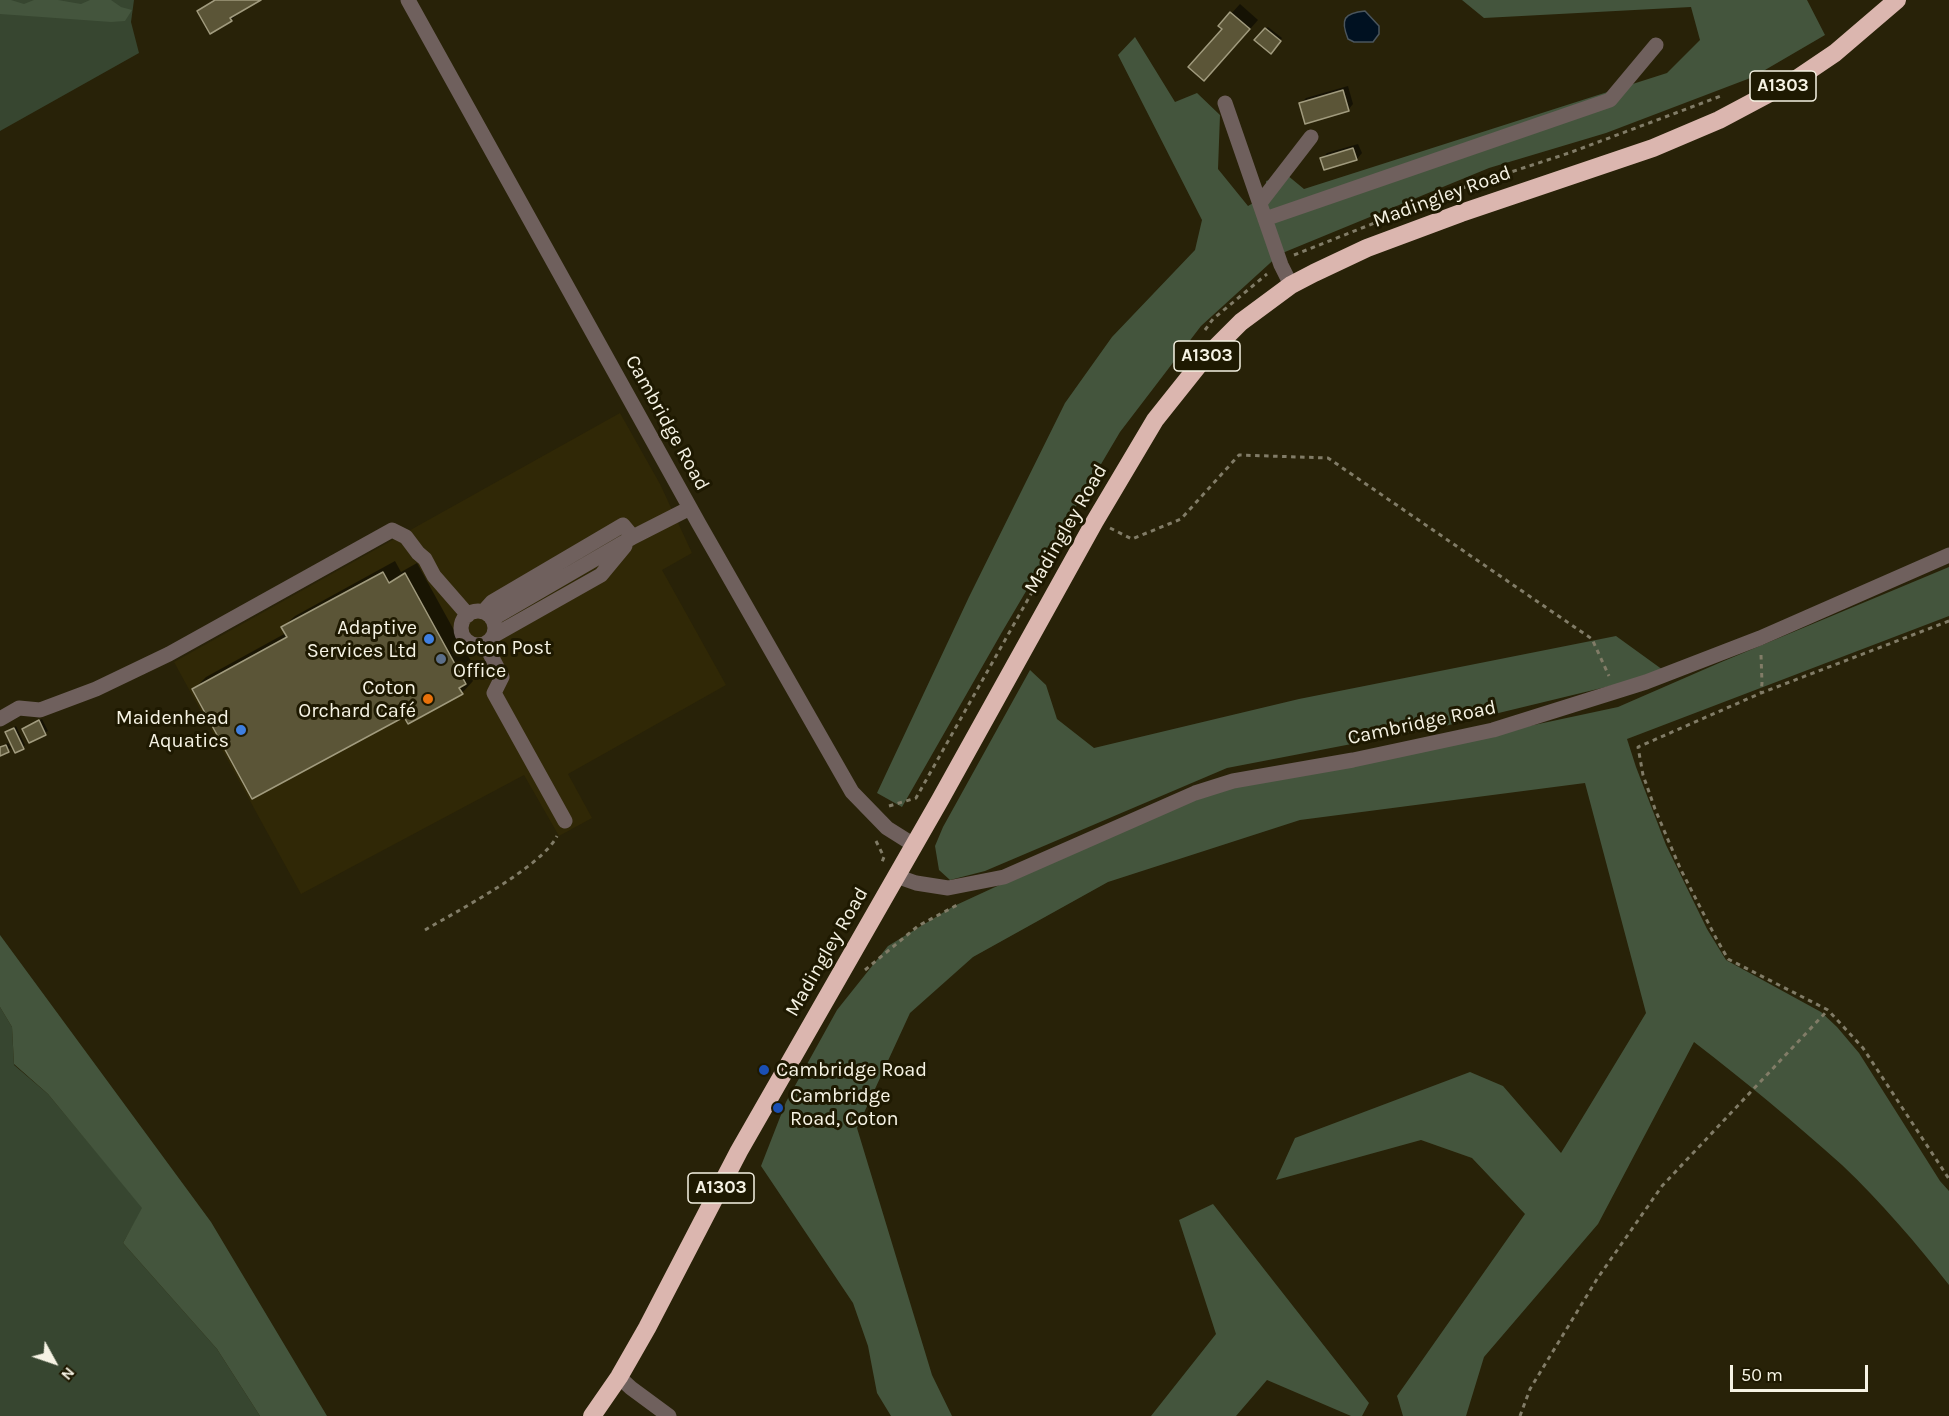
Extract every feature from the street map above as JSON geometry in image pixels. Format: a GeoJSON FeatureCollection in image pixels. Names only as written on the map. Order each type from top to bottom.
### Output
{"type":"FeatureCollection","features":[{"type":"Feature","properties":{"kind":"highway","name":"Madingley Road"},"geometry":{"type":"LineString","coordinates":[[592,1416],[620,1377],[739,1150],[914,845],[1095,521],[1155,420],[1202,361],[1241,322],[1291,285],[1314,273],[1367,248],[1461,213],[1653,148],[1719,120],[1798,78],[1834,53],[1897,0]]}},
{"type":"Feature","properties":{"kind":"street","name":"Cambridge Road"},"geometry":{"type":"LineString","coordinates":[[408,0],[690,508],[852,792],[887,828],[914,845]]}},
{"type":"Feature","properties":{"kind":"street"},"geometry":{"type":"LineString","coordinates":[[1265,219],[1610,100],[1656,45]]}},
{"type":"Feature","properties":{"kind":"street"},"geometry":{"type":"LineString","coordinates":[[1226,103],[1281,265],[1291,285]]}},
{"type":"Feature","properties":{"kind":"street"},"geometry":{"type":"LineString","coordinates":[[1260,203],[1311,137]]}},
{"type":"Feature","properties":{"kind":"street"},"geometry":{"type":"LineString","coordinates":[[633,537],[601,575],[489,640],[474,645],[469,643],[462,634],[462,624],[472,612],[488,616],[633,537],[690,508]]}},
{"type":"Feature","properties":{"kind":"street"},"geometry":{"type":"LineString","coordinates":[[0,719],[19,708],[40,710],[106,684],[169,654],[392,530],[406,537],[425,559],[434,576],[468,615]]}},
{"type":"Feature","properties":{"kind":"street","name":"Cambridge Road"},"geometry":{"type":"LineString","coordinates":[[896,876],[916,883],[948,888],[1004,877],[1195,793],[1223,784],[1353,760],[1492,730],[1646,682],[1760,638],[1949,555]]}},
{"type":"Feature","properties":{"kind":"street"},"geometry":{"type":"LineString","coordinates":[[488,616],[495,630],[489,640]]}},
{"type":"Feature","properties":{"kind":"street"},"geometry":{"type":"LineString","coordinates":[[489,640],[502,677],[494,693],[565,821]]}},
{"type":"Feature","properties":{"kind":"street"},"geometry":{"type":"LineString","coordinates":[[620,1377],[669,1416]]}},
{"type":"Feature","properties":{"kind":"path"},"geometry":{"type":"LineString","coordinates":[[1200,337],[1214,318],[1264,276],[1296,254],[1465,187],[1569,153],[1727,94]]}},
{"type":"Feature","properties":{"kind":"path"},"geometry":{"type":"LineString","coordinates":[[1095,521],[1132,539],[1181,519],[1239,455],[1328,458],[1592,639],[1616,692]]}},
{"type":"Feature","properties":{"kind":"path"},"geometry":{"type":"LineString","coordinates":[[888,806],[916,798],[1076,515]]}},
{"type":"Feature","properties":{"kind":"path"},"geometry":{"type":"LineString","coordinates":[[1949,621],[1761,693],[1638,747],[1643,775],[1680,868],[1728,959],[1828,1010],[1863,1048],[1949,1179]]}},
{"type":"Feature","properties":{"kind":"path"},"geometry":{"type":"LineString","coordinates":[[1760,638],[1761,693]]}},
{"type":"Feature","properties":{"kind":"path"},"geometry":{"type":"LineString","coordinates":[[425,930],[503,884],[535,860],[555,840],[565,821]]}},
{"type":"Feature","properties":{"kind":"path"},"geometry":{"type":"LineString","coordinates":[[862,972],[918,926],[966,900]]}},
{"type":"Feature","properties":{"kind":"path"},"geometry":{"type":"LineString","coordinates":[[1520,1416],[1530,1389],[1597,1279],[1662,1186],[1828,1010]]}},
{"type":"Feature","properties":{"kind":"shaded area"},"geometry":{"type":"Polygon","coordinates":[[[620,413],[660,484],[692,553],[662,570],[726,685],[568,774],[592,818],[559,836],[524,775],[301,894],[174,662],[620,413]]]}},
{"type":"Feature","properties":{"kind":"green space"},"geometry":{"type":"Polygon","coordinates":[[[0,0],[134,0],[131,22],[139,53],[0,131],[0,0]]]}},
{"type":"Feature","properties":{"kind":"green space"},"geometry":{"type":"Polygon","coordinates":[[[0,0],[11,0],[24,4],[34,0],[58,0],[81,4],[90,0],[111,0],[121,7],[132,10],[125,21],[111,22],[0,14],[0,0]]]}},
{"type":"Feature","properties":{"kind":"green space"},"geometry":{"type":"Polygon","coordinates":[[[1462,0],[1807,0],[1825,35],[1753,77],[1606,133],[1489,168],[1280,254],[1201,326],[1120,432],[902,807],[877,793],[969,597],[1065,403],[1112,337],[1195,250],[1202,220],[1118,55],[1135,37],[1175,102],[1197,93],[1220,115],[1218,169],[1248,206],[1267,195],[1266,181],[1287,175],[1304,189],[1667,73],[1700,40],[1691,7],[1484,18],[1462,0]]]}},
{"type":"Feature","properties":{"kind":"green space"},"geometry":{"type":"Polygon","coordinates":[[[1949,567],[1949,616],[1627,739],[1666,845],[1707,929],[1726,960],[1821,1012],[1837,1027],[1859,1053],[1940,1181],[1949,1191],[1949,1285],[1898,1223],[1842,1165],[1694,1042],[1598,1224],[1484,1357],[1466,1416],[1403,1416],[1397,1396],[1525,1214],[1472,1158],[1421,1140],[1276,1180],[1295,1138],[1470,1072],[1503,1086],[1561,1153],[1646,1013],[1585,783],[1300,820],[1108,882],[973,957],[910,1013],[857,1128],[932,1375],[952,1416],[891,1416],[877,1393],[868,1346],[853,1303],[761,1166],[786,1102],[837,1010],[888,946],[954,906],[1125,827],[1228,786],[1445,744],[1618,707],[1949,567]]]}},
{"type":"Feature","properties":{"kind":"green space"},"geometry":{"type":"Polygon","coordinates":[[[1616,636],[1663,670],[1643,678],[1445,726],[1227,768],[985,871],[950,880],[939,870],[935,846],[943,827],[1030,670],[1046,685],[1057,719],[1094,748],[1299,699],[1616,636]]]}},
{"type":"Feature","properties":{"kind":"green space"},"geometry":{"type":"Polygon","coordinates":[[[0,935],[211,1222],[327,1416],[260,1416],[217,1349],[123,1243],[142,1208],[48,1094],[14,1064],[12,1027],[0,1007],[0,935]]]}},
{"type":"Feature","properties":{"kind":"green space"},"geometry":{"type":"Polygon","coordinates":[[[0,1007],[12,1027],[14,1065],[48,1094],[143,1208],[123,1243],[217,1349],[260,1416],[0,1416],[0,1007]]]}},
{"type":"Feature","properties":{"kind":"green space"},"geometry":{"type":"Polygon","coordinates":[[[1213,1204],[1369,1403],[1362,1416],[1351,1416],[1267,1380],[1236,1416],[1151,1416],[1216,1334],[1179,1220],[1213,1204]]]}},
{"type":"Feature","properties":{"kind":"water"},"geometry":{"type":"Polygon","coordinates":[[[1365,11],[1379,26],[1379,34],[1373,42],[1354,42],[1348,39],[1344,22],[1348,15],[1365,11]]]}},
{"type":"Feature","properties":{"kind":"building"},"geometry":{"type":"Polygon","coordinates":[[[215,0],[261,0],[230,18],[232,21],[210,34],[197,11],[215,0]]]}},
{"type":"Feature","properties":{"kind":"building"},"geometry":{"type":"Polygon","coordinates":[[[1230,12],[1250,29],[1204,81],[1188,67],[1222,29],[1218,26],[1230,12]]]}},
{"type":"Feature","properties":{"kind":"building"},"geometry":{"type":"Polygon","coordinates":[[[1265,28],[1281,41],[1271,54],[1254,40],[1265,28]]]}},
{"type":"Feature","properties":{"kind":"building"},"geometry":{"type":"Polygon","coordinates":[[[1343,90],[1349,111],[1305,124],[1299,103],[1343,90]]]}},
{"type":"Feature","properties":{"kind":"building"},"geometry":{"type":"Polygon","coordinates":[[[1353,148],[1357,160],[1324,170],[1320,158],[1353,148]]]}},
{"type":"Feature","properties":{"kind":"building"},"geometry":{"type":"Polygon","coordinates":[[[383,572],[389,583],[405,573],[466,684],[459,688],[463,694],[408,724],[404,717],[252,799],[192,689],[287,637],[281,627],[383,572]]]}},
{"type":"Feature","properties":{"kind":"building"},"geometry":{"type":"Polygon","coordinates":[[[39,720],[46,735],[29,743],[22,729],[39,720]]]}},
{"type":"Feature","properties":{"kind":"building"},"geometry":{"type":"Polygon","coordinates":[[[14,728],[24,749],[15,753],[5,732],[14,728]]]}},
{"type":"Feature","properties":{"kind":"building"},"geometry":{"type":"Polygon","coordinates":[[[6,745],[9,752],[0,756],[0,747],[6,745]]]}},
{"type":"Feature","properties":{"kind":"place","name":"Adaptive Services Ltd"},"geometry":{"type":"Point","coordinates":[429,639]}},
{"type":"Feature","properties":{"kind":"place","name":"Coton Post Office"},"geometry":{"type":"Point","coordinates":[441,659]}},
{"type":"Feature","properties":{"kind":"place","name":"Coton Orchard Café"},"geometry":{"type":"Point","coordinates":[428,699]}},
{"type":"Feature","properties":{"kind":"place","name":"Maidenhead Aquatics"},"geometry":{"type":"Point","coordinates":[241,730]}},
{"type":"Feature","properties":{"kind":"place","name":"Cambridge Road"},"geometry":{"type":"Point","coordinates":[764,1070]}},
{"type":"Feature","properties":{"kind":"place","name":"Cambridge Road, Coton"},"geometry":{"type":"Point","coordinates":[778,1108]}}]}
